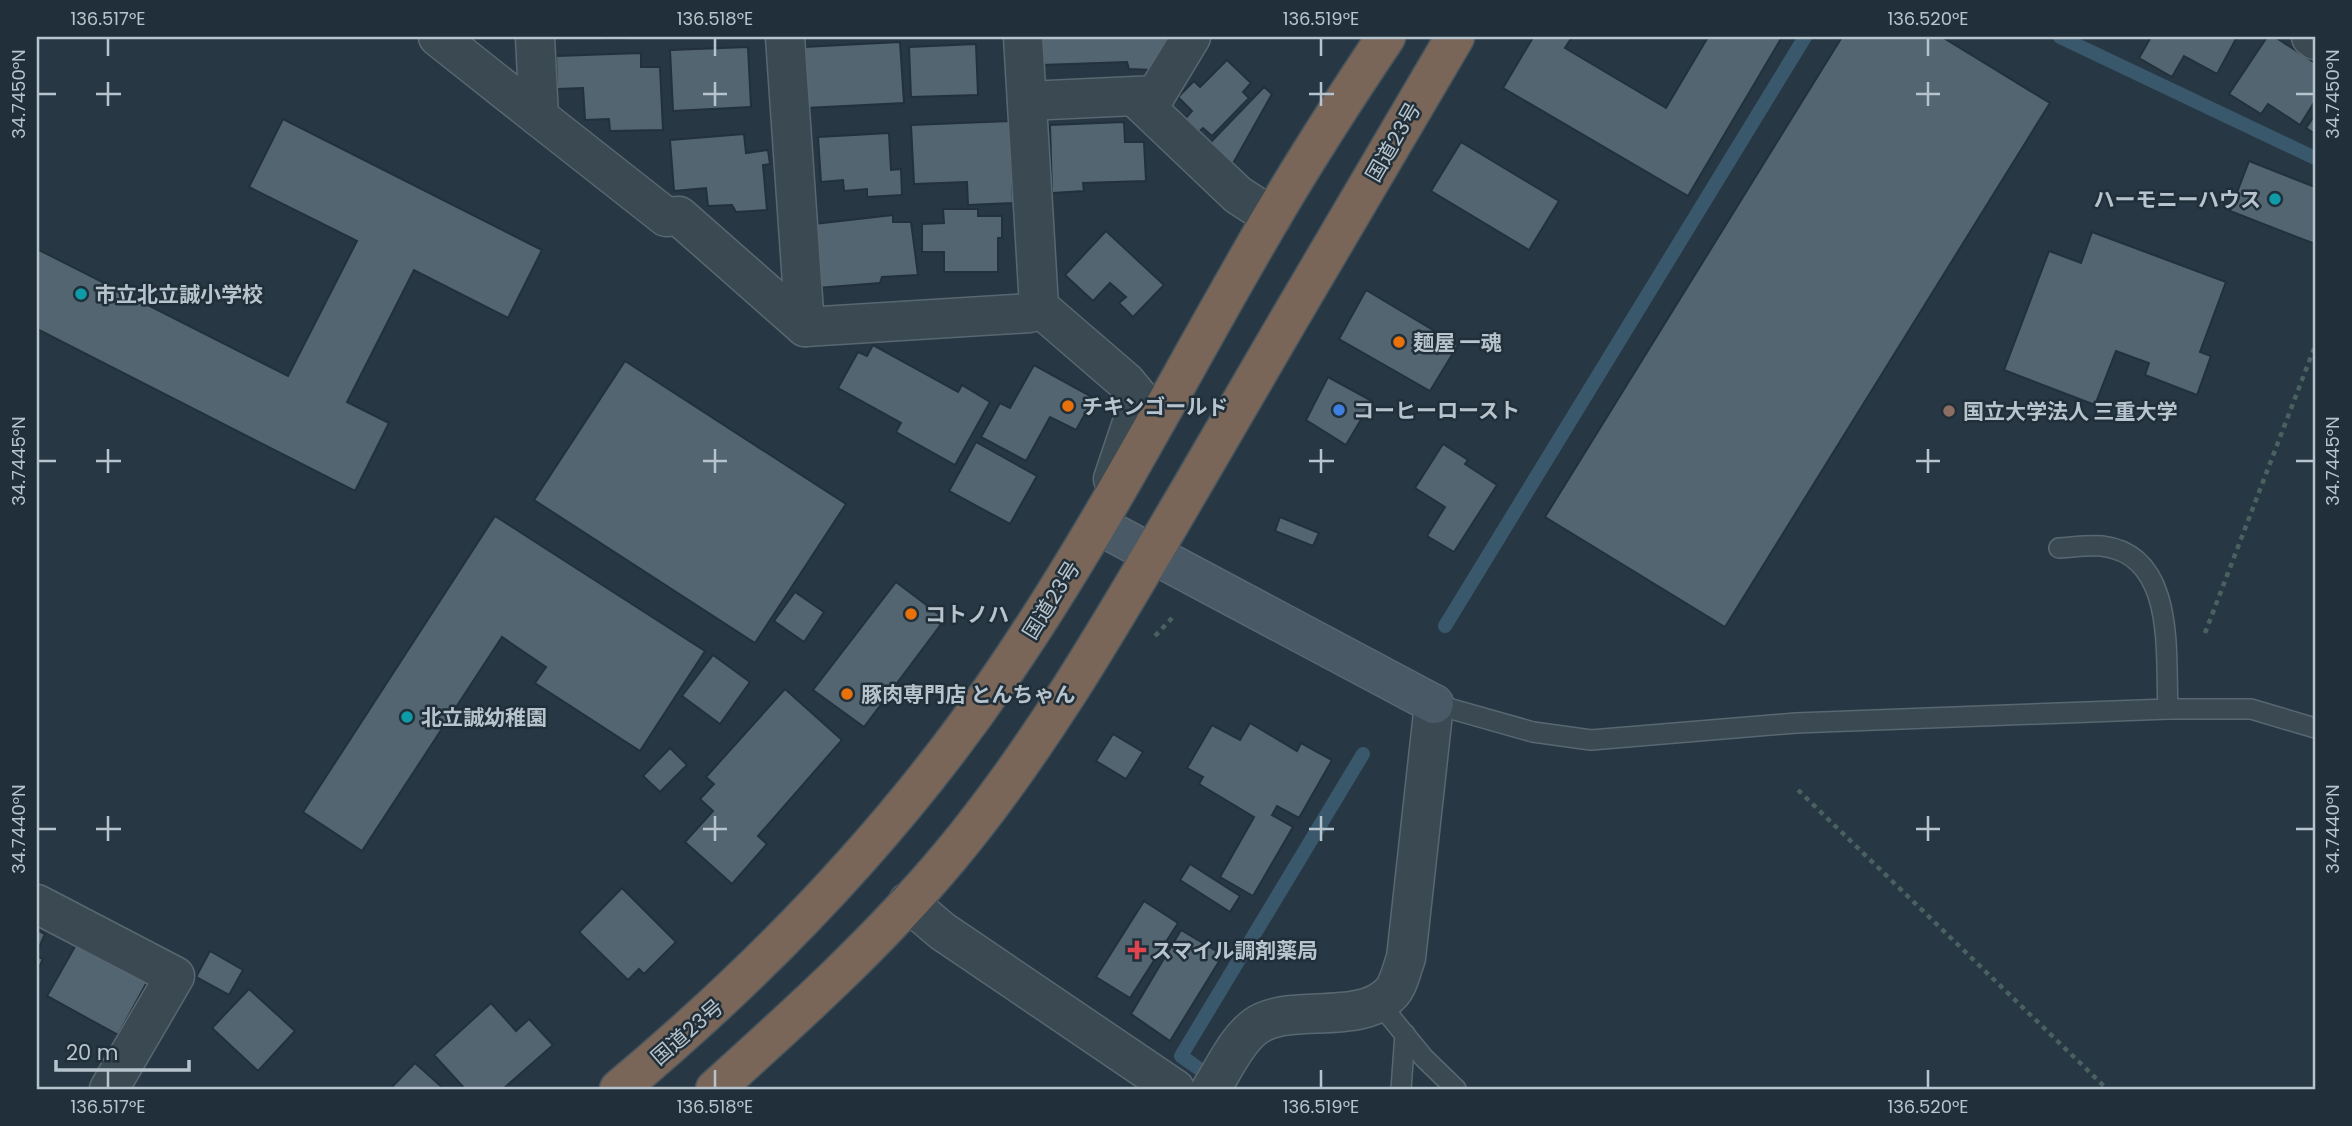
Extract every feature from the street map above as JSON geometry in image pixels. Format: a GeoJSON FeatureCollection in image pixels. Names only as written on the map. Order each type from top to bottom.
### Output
{"type":"FeatureCollection","features":[{"type":"Feature","properties":{"kind":"highway","name":"国道23号"},"geometry":{"type":"LineString","coordinates":[[619,1089],[725,998],[868,850],[952,744],[1006,670],[1098,525],[1272,217],[1386,37]]}},
{"type":"Feature","properties":{"kind":"highway","name":"国道23号"},"geometry":{"type":"LineString","coordinates":[[715,1089],[829,986],[908,902],[951,855],[1027,754],[1151,555],[1455,37]]}},
{"type":"Feature","properties":{"kind":"street"},"geometry":{"type":"LineString","coordinates":[[438,37],[666,217],[679,216],[805,327],[1030,313],[1039,307]]}},
{"type":"Feature","properties":{"kind":"street"},"geometry":{"type":"LineString","coordinates":[[535,37],[539,117]]}},
{"type":"Feature","properties":{"kind":"street"},"geometry":{"type":"LineString","coordinates":[[785,37],[805,327]]}},
{"type":"Feature","properties":{"kind":"street"},"geometry":{"type":"LineString","coordinates":[[1023,37],[1039,307],[1126,382],[1140,399],[1098,525],[1434,704],[1406,958],[1392,992],[1379,1003],[1350,1011],[1284,1017],[1262,1022],[1247,1034],[1216,1081]]}},
{"type":"Feature","properties":{"kind":"street"},"geometry":{"type":"LineString","coordinates":[[1027,101],[1156,95],[1191,37]]}},
{"type":"Feature","properties":{"kind":"street"},"geometry":{"type":"LineString","coordinates":[[1135,97],[1238,195],[1272,217]]}},
{"type":"Feature","properties":{"kind":"street"},"geometry":{"type":"LineString","coordinates":[[908,902],[942,931],[1175,1089]]}},
{"type":"Feature","properties":{"kind":"street"},"geometry":{"type":"LineString","coordinates":[[37,904],[175,976],[108,1089]]}},
{"type":"Feature","properties":{"kind":"lane"},"geometry":{"type":"LineString","coordinates":[[2059,548],[2104,546],[2139,562],[2152,575],[2161,602],[2168,709]]}},
{"type":"Feature","properties":{"kind":"lane"},"geometry":{"type":"LineString","coordinates":[[1434,704],[1533,732],[1591,740],[1796,723],[2168,709],[2251,709],[2315,728]]}},
{"type":"Feature","properties":{"kind":"lane"},"geometry":{"type":"LineString","coordinates":[[1379,1003],[1456,1089]]}},
{"type":"Feature","properties":{"kind":"lane"},"geometry":{"type":"LineString","coordinates":[[1401,1089],[1405,1034]]}},
{"type":"Feature","properties":{"kind":"path"},"geometry":{"type":"LineString","coordinates":[[2204,633],[2315,346]]}},
{"type":"Feature","properties":{"kind":"path"},"geometry":{"type":"LineString","coordinates":[[1798,790],[2107,1089]]}},
{"type":"Feature","properties":{"kind":"building"},"geometry":{"type":"Polygon","coordinates":[[[625,37],[625,39],[603,39],[625,37]]]}},
{"type":"Feature","properties":{"kind":"building"},"geometry":{"type":"Polygon","coordinates":[[[1040,37],[1168,39],[1153,70],[1129,69],[1127,62],[1041,65],[1040,37]]]}},
{"type":"Feature","properties":{"kind":"building"},"geometry":{"type":"Polygon","coordinates":[[[1529,37],[1572,37],[1565,48],[1666,108],[1708,37],[1782,37],[1688,196],[1503,88],[1532,39],[1529,37]]]}},
{"type":"Feature","properties":{"kind":"building"},"geometry":{"type":"Polygon","coordinates":[[[1842,37],[1942,37],[2050,103],[1725,627],[1545,517],[1842,37]]]}},
{"type":"Feature","properties":{"kind":"building"},"geometry":{"type":"Polygon","coordinates":[[[2151,37],[2237,37],[2217,74],[2184,56],[2172,77],[2139,58],[2151,37]]]}},
{"type":"Feature","properties":{"kind":"building"},"geometry":{"type":"Polygon","coordinates":[[[2267,37],[2275,37],[2315,63],[2315,101],[2300,125],[2268,104],[2261,114],[2229,94],[2267,37]]]}},
{"type":"Feature","properties":{"kind":"building"},"geometry":{"type":"Polygon","coordinates":[[[900,42],[904,103],[806,108],[803,47],[900,42]]]}},
{"type":"Feature","properties":{"kind":"building"},"geometry":{"type":"Polygon","coordinates":[[[976,44],[978,95],[911,97],[909,47],[976,44]]]}},
{"type":"Feature","properties":{"kind":"building"},"geometry":{"type":"Polygon","coordinates":[[[748,47],[751,107],[673,111],[670,50],[748,47]]]}},
{"type":"Feature","properties":{"kind":"building"},"geometry":{"type":"Polygon","coordinates":[[[641,53],[641,67],[660,67],[663,130],[610,131],[609,119],[585,120],[583,88],[557,89],[556,56],[641,53]]]}},
{"type":"Feature","properties":{"kind":"building"},"geometry":{"type":"Polygon","coordinates":[[[1227,60],[1251,83],[1243,92],[1249,98],[1212,136],[1203,128],[1195,135],[1182,122],[1192,111],[1178,97],[1194,81],[1200,87],[1227,60]]]}},
{"type":"Feature","properties":{"kind":"building"},"geometry":{"type":"Polygon","coordinates":[[[1264,87],[1272,94],[1231,167],[1207,146],[1264,87]]]}},
{"type":"Feature","properties":{"kind":"building"},"geometry":{"type":"Polygon","coordinates":[[[2315,115],[2315,134],[2306,128],[2315,115]]]}},
{"type":"Feature","properties":{"kind":"building","name":"市立北立誠小学校"},"geometry":{"type":"Polygon","coordinates":[[[283,119],[542,250],[508,318],[414,270],[347,402],[389,423],[355,491],[37,329],[37,249],[288,376],[357,241],[249,187],[283,119]]]}},
{"type":"Feature","properties":{"kind":"building"},"geometry":{"type":"Polygon","coordinates":[[[1010,121],[1013,203],[968,205],[967,182],[914,184],[911,125],[1010,121]]]}},
{"type":"Feature","properties":{"kind":"building"},"geometry":{"type":"Polygon","coordinates":[[[1124,122],[1125,142],[1144,142],[1146,181],[1083,183],[1084,191],[1052,193],[1050,125],[1124,122]]]}},
{"type":"Feature","properties":{"kind":"building"},"geometry":{"type":"Polygon","coordinates":[[[889,133],[891,170],[901,169],[902,195],[867,197],[867,189],[844,191],[843,180],[821,182],[818,137],[889,133]]]}},
{"type":"Feature","properties":{"kind":"building"},"geometry":{"type":"Polygon","coordinates":[[[744,134],[746,153],[768,150],[770,164],[763,165],[767,210],[736,212],[732,205],[708,206],[706,188],[674,191],[670,140],[744,134]]]}},
{"type":"Feature","properties":{"kind":"building"},"geometry":{"type":"Polygon","coordinates":[[[1461,142],[1559,201],[1529,250],[1431,191],[1461,142]]]}},
{"type":"Feature","properties":{"kind":"building","name":"ハーモニーハウス"},"geometry":{"type":"Polygon","coordinates":[[[2249,161],[2315,187],[2315,244],[2230,211],[2249,161]]]}},
{"type":"Feature","properties":{"kind":"building"},"geometry":{"type":"Polygon","coordinates":[[[943,209],[978,209],[978,216],[1002,216],[1002,238],[998,238],[998,272],[944,272],[944,252],[922,252],[922,224],[944,223],[943,209]]]}},
{"type":"Feature","properties":{"kind":"building"},"geometry":{"type":"Polygon","coordinates":[[[893,215],[893,222],[911,222],[918,275],[882,277],[880,283],[817,288],[814,224],[893,215]]]}},
{"type":"Feature","properties":{"kind":"building"},"geometry":{"type":"Polygon","coordinates":[[[1106,231],[1164,285],[1133,317],[1119,303],[1126,297],[1110,283],[1093,301],[1065,275],[1106,231]]]}},
{"type":"Feature","properties":{"kind":"building"},"geometry":{"type":"Polygon","coordinates":[[[2092,232],[2226,282],[2200,352],[2211,356],[2197,395],[2145,375],[2149,363],[2116,351],[2095,405],[2004,370],[2049,251],[2081,263],[2092,232]]]}},
{"type":"Feature","properties":{"kind":"building","name":"麺屋 一魂"},"geometry":{"type":"Polygon","coordinates":[[[1366,290],[1458,345],[1430,391],[1339,339],[1366,290]]]}},
{"type":"Feature","properties":{"kind":"building"},"geometry":{"type":"Polygon","coordinates":[[[873,345],[958,392],[962,385],[990,402],[955,465],[896,432],[901,423],[838,388],[858,352],[867,356],[873,345]]]}},
{"type":"Feature","properties":{"kind":"building"},"geometry":{"type":"Polygon","coordinates":[[[625,361],[846,504],[755,643],[534,500],[625,361]]]}},
{"type":"Feature","properties":{"kind":"building"},"geometry":{"type":"Polygon","coordinates":[[[1034,365],[1094,398],[1076,430],[1050,417],[1026,461],[981,437],[1000,403],[1010,408],[1034,365]]]}},
{"type":"Feature","properties":{"kind":"building","name":"コーヒーロースト"},"geometry":{"type":"Polygon","coordinates":[[[1328,377],[1372,401],[1346,445],[1306,420],[1328,377]]]}},
{"type":"Feature","properties":{"kind":"building"},"geometry":{"type":"Polygon","coordinates":[[[976,442],[1037,476],[1010,524],[949,491],[976,442]]]}},
{"type":"Feature","properties":{"kind":"building"},"geometry":{"type":"Polygon","coordinates":[[[1443,444],[1468,460],[1465,464],[1497,485],[1454,552],[1427,536],[1445,507],[1415,488],[1443,444]]]}},
{"type":"Feature","properties":{"kind":"building","name":"北立誠幼稚園"},"geometry":{"type":"Polygon","coordinates":[[[495,516],[705,651],[640,751],[535,683],[546,667],[502,637],[362,851],[303,812],[495,516]]]}},
{"type":"Feature","properties":{"kind":"building"},"geometry":{"type":"Polygon","coordinates":[[[1280,517],[1319,533],[1313,546],[1275,531],[1280,517]]]}},
{"type":"Feature","properties":{"kind":"building"},"geometry":{"type":"Polygon","coordinates":[[[896,582],[945,619],[864,727],[813,690],[896,582]]]}},
{"type":"Feature","properties":{"kind":"building"},"geometry":{"type":"Polygon","coordinates":[[[795,592],[824,612],[804,642],[774,621],[795,592]]]}},
{"type":"Feature","properties":{"kind":"building"},"geometry":{"type":"Polygon","coordinates":[[[713,655],[750,682],[720,724],[682,696],[713,655]]]}},
{"type":"Feature","properties":{"kind":"building"},"geometry":{"type":"Polygon","coordinates":[[[785,689],[842,740],[758,836],[767,844],[732,884],[685,842],[713,811],[700,799],[714,784],[706,777],[785,689]]]}},
{"type":"Feature","properties":{"kind":"building"},"geometry":{"type":"Polygon","coordinates":[[[1250,723],[1297,751],[1301,743],[1332,760],[1299,818],[1277,806],[1272,815],[1293,827],[1253,896],[1220,877],[1254,817],[1199,784],[1203,777],[1187,768],[1212,725],[1240,740],[1250,723]]]}},
{"type":"Feature","properties":{"kind":"building"},"geometry":{"type":"Polygon","coordinates":[[[1113,734],[1143,752],[1126,779],[1096,761],[1113,734]]]}},
{"type":"Feature","properties":{"kind":"building"},"geometry":{"type":"Polygon","coordinates":[[[670,748],[687,765],[660,792],[643,776],[670,748]]]}},
{"type":"Feature","properties":{"kind":"building"},"geometry":{"type":"Polygon","coordinates":[[[1190,864],[1240,896],[1230,912],[1180,880],[1190,864]]]}},
{"type":"Feature","properties":{"kind":"building"},"geometry":{"type":"Polygon","coordinates":[[[622,888],[676,942],[644,974],[639,969],[628,980],[579,932],[622,888]]]}},
{"type":"Feature","properties":{"kind":"building","name":"スマイル調剤薬局"},"geometry":{"type":"Polygon","coordinates":[[[1144,901],[1178,923],[1130,998],[1096,977],[1144,901]]]}},
{"type":"Feature","properties":{"kind":"building"},"geometry":{"type":"Polygon","coordinates":[[[37,930],[45,934],[37,952],[37,930]]]}},
{"type":"Feature","properties":{"kind":"building"},"geometry":{"type":"Polygon","coordinates":[[[1181,930],[1223,955],[1170,1041],[1131,1014],[1181,930]]]}},
{"type":"Feature","properties":{"kind":"building"},"geometry":{"type":"Polygon","coordinates":[[[77,943],[147,982],[118,1035],[47,996],[77,943]]]}},
{"type":"Feature","properties":{"kind":"building"},"geometry":{"type":"Polygon","coordinates":[[[210,951],[243,970],[229,995],[196,977],[210,951]]]}},
{"type":"Feature","properties":{"kind":"building"},"geometry":{"type":"Polygon","coordinates":[[[37,956],[43,959],[37,972],[37,956]]]}},
{"type":"Feature","properties":{"kind":"building"},"geometry":{"type":"Polygon","coordinates":[[[249,989],[295,1031],[258,1071],[212,1028],[249,989]]]}},
{"type":"Feature","properties":{"kind":"building"},"geometry":{"type":"Polygon","coordinates":[[[491,1003],[516,1031],[529,1019],[553,1045],[503,1089],[465,1089],[434,1055],[491,1003]]]}},
{"type":"Feature","properties":{"kind":"building"},"geometry":{"type":"Polygon","coordinates":[[[415,1063],[444,1089],[390,1089],[415,1063]]]}},
{"type":"Feature","properties":{"kind":"waterway"},"geometry":{"type":"LineString","coordinates":[[1445,626],[1805,37]]}},
{"type":"Feature","properties":{"kind":"waterway"},"geometry":{"type":"LineString","coordinates":[[2060,37],[2315,158]]}},
{"type":"Feature","properties":{"kind":"waterway"},"geometry":{"type":"LineString","coordinates":[[1215,1080],[1181,1056],[1363,754]]}},
{"type":"Feature","properties":{"kind":"place","name":"ハーモニーハウス"},"geometry":{"type":"Point","coordinates":[2275,199]}},
{"type":"Feature","properties":{"kind":"place","name":"市立北立誠小学校"},"geometry":{"type":"Point","coordinates":[81,294]}},
{"type":"Feature","properties":{"kind":"place","name":"麺屋 一魂"},"geometry":{"type":"Point","coordinates":[1399,342]}},
{"type":"Feature","properties":{"kind":"place","name":"チキンゴールド"},"geometry":{"type":"Point","coordinates":[1068,406]}},
{"type":"Feature","properties":{"kind":"place","name":"コーヒーロースト"},"geometry":{"type":"Point","coordinates":[1339,410]}},
{"type":"Feature","properties":{"kind":"place","name":"国立大学法人 三重大学"},"geometry":{"type":"Point","coordinates":[1949,411]}},
{"type":"Feature","properties":{"kind":"place","name":"コトノハ"},"geometry":{"type":"Point","coordinates":[911,614]}},
{"type":"Feature","properties":{"kind":"place","name":"豚肉専門店 とんちゃん"},"geometry":{"type":"Point","coordinates":[847,694]}},
{"type":"Feature","properties":{"kind":"place","name":"北立誠幼稚園"},"geometry":{"type":"Point","coordinates":[407,717]}},
{"type":"Feature","properties":{"kind":"place","name":"スマイル調剤薬局"},"geometry":{"type":"Point","coordinates":[1137,950]}}]}
